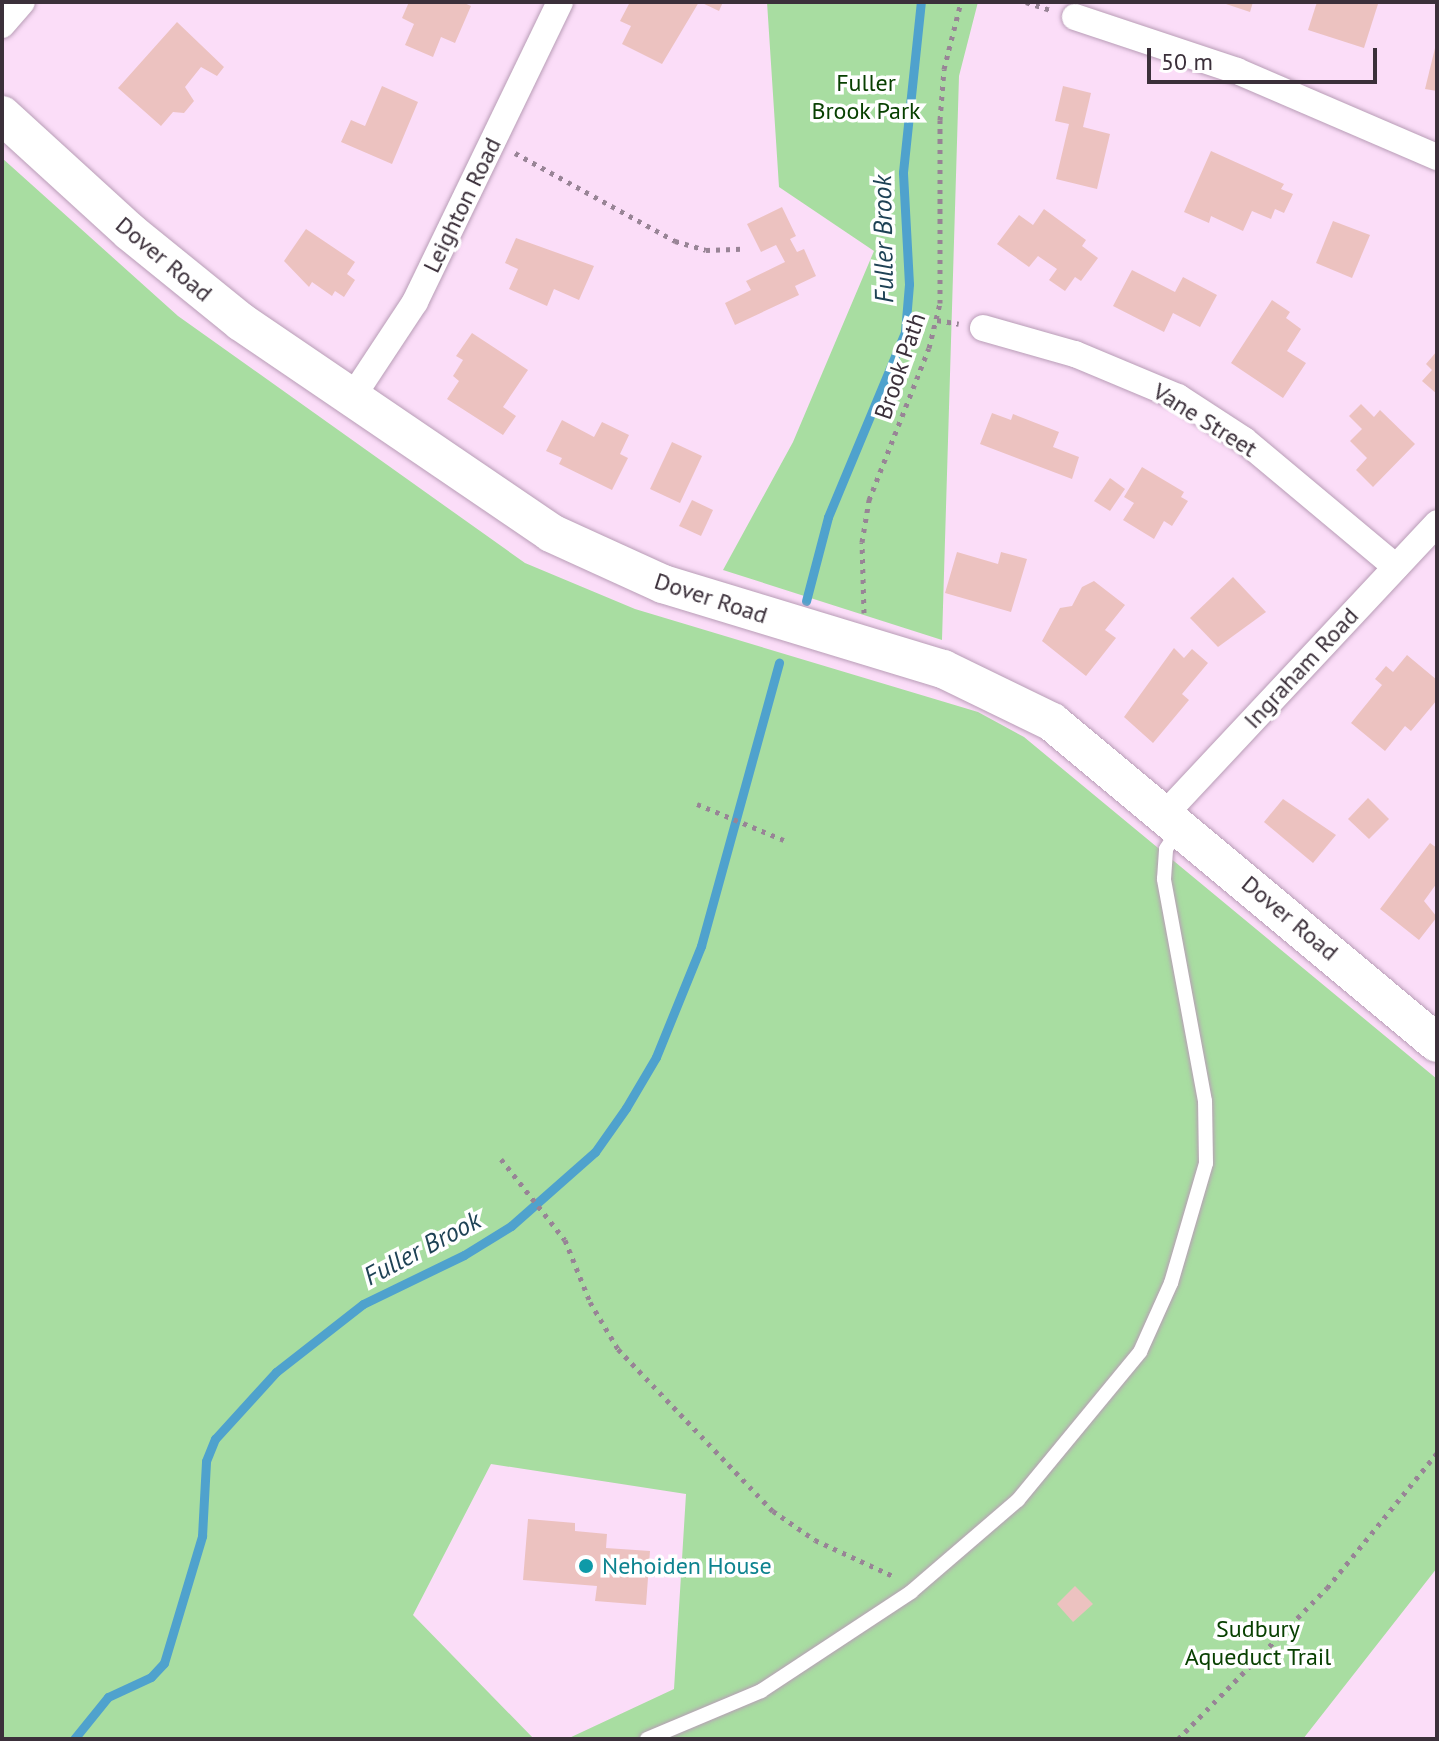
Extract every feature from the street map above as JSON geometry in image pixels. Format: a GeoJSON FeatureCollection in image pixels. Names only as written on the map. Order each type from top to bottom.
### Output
{"type":"FeatureCollection","features":[{"type":"Feature","properties":{"kind":"street"},"geometry":{"type":"LineString","coordinates":[[2,25],[22,2]]}},
{"type":"Feature","properties":{"kind":"street","name":"Leighton Road"},"geometry":{"type":"LineString","coordinates":[[351,399],[403,323],[560,2]]}},
{"type":"Feature","properties":{"kind":"street"},"geometry":{"type":"LineString","coordinates":[[1075,17],[1237,71],[1437,157]]}},
{"type":"Feature","properties":{"kind":"street","name":"Dover Road"},"geometry":{"type":"LineString","coordinates":[[2,115],[191,283],[496,500],[581,550],[696,595],[943,669],[1027,707],[1432,1028]]}},
{"type":"Feature","properties":{"kind":"street","name":"Vane Street"},"geometry":{"type":"LineString","coordinates":[[983,328],[1075,354],[1178,397],[1244,440],[1396,567]]}},
{"type":"Feature","properties":{"kind":"street","name":"Ingraham Road"},"geometry":{"type":"LineString","coordinates":[[1173,820],[1437,523]]}},
{"type":"Feature","properties":{"kind":"lane"},"geometry":{"type":"LineString","coordinates":[[647,1739],[761,1691],[920,1584],[1018,1500],[1140,1352],[1176,1268],[1202,1182],[1207,1142],[1205,1101],[1164,879],[1166,849],[1173,820]]}},
{"type":"Feature","properties":{"kind":"path","name":"Brook Path"},"geometry":{"type":"LineString","coordinates":[[857,641],[866,601],[861,560],[869,500],[929,348],[940,303],[940,107],[961,2]]}},
{"type":"Feature","properties":{"kind":"path"},"geometry":{"type":"LineString","coordinates":[[492,142],[675,241],[706,250],[742,249]]}},
{"type":"Feature","properties":{"kind":"path"},"geometry":{"type":"LineString","coordinates":[[697,804],[784,840]]}},
{"type":"Feature","properties":{"kind":"path"},"geometry":{"type":"LineString","coordinates":[[501,1159],[553,1222],[618,1349],[773,1511],[815,1540],[920,1584]]}},
{"type":"Feature","properties":{"kind":"path"},"geometry":{"type":"LineString","coordinates":[[1178,1739],[1336,1579],[1437,1453]]}},
{"type":"Feature","properties":{"kind":"green space","name":"Fuller Brook Park"},"geometry":{"type":"Polygon","coordinates":[[[767,2],[978,2],[959,76],[942,640],[723,570],[793,442],[874,251],[779,187],[767,2]]]}},
{"type":"Feature","properties":{"kind":"green space","name":"Sudbury Aqueduct Trail"},"geometry":{"type":"Polygon","coordinates":[[[2,158],[178,316],[525,563],[635,609],[978,712],[1024,737],[1437,1079],[1437,1568],[1303,1739],[567,1739],[674,1689],[686,1494],[491,1464],[413,1615],[534,1739],[2,1739],[2,158]]]}},
{"type":"Feature","properties":{"kind":"building"},"geometry":{"type":"Polygon","coordinates":[[[409,2],[462,2],[471,6],[455,43],[441,37],[433,57],[405,45],[414,24],[402,18],[409,2]]]}},
{"type":"Feature","properties":{"kind":"building"},"geometry":{"type":"Polygon","coordinates":[[[630,2],[699,2],[662,64],[622,44],[631,26],[620,21],[630,2]]]}},
{"type":"Feature","properties":{"kind":"building"},"geometry":{"type":"Polygon","coordinates":[[[700,2],[723,2],[719,11],[700,2]]]}},
{"type":"Feature","properties":{"kind":"building"},"geometry":{"type":"Polygon","coordinates":[[[1220,2],[1253,2],[1250,12],[1220,2]]]}},
{"type":"Feature","properties":{"kind":"building"},"geometry":{"type":"Polygon","coordinates":[[[1317,2],[1378,4],[1364,48],[1308,30],[1317,2]]]}},
{"type":"Feature","properties":{"kind":"building"},"geometry":{"type":"Polygon","coordinates":[[[177,22],[224,67],[217,76],[201,67],[185,87],[194,101],[184,113],[173,112],[161,126],[118,88],[177,22]]]}},
{"type":"Feature","properties":{"kind":"building"},"geometry":{"type":"Polygon","coordinates":[[[1437,44],[1437,91],[1425,89],[1437,44]]]}},
{"type":"Feature","properties":{"kind":"building"},"geometry":{"type":"Polygon","coordinates":[[[382,86],[418,102],[392,164],[341,142],[351,120],[365,126],[382,86]]]}},
{"type":"Feature","properties":{"kind":"building"},"geometry":{"type":"Polygon","coordinates":[[[1063,86],[1091,93],[1083,127],[1110,134],[1097,189],[1056,179],[1069,124],[1055,121],[1063,86]]]}},
{"type":"Feature","properties":{"kind":"building"},"geometry":{"type":"Polygon","coordinates":[[[1211,151],[1284,184],[1281,189],[1293,194],[1284,213],[1275,209],[1271,219],[1252,211],[1243,231],[1211,216],[1209,223],[1184,212],[1211,151]]]}},
{"type":"Feature","properties":{"kind":"building"},"geometry":{"type":"Polygon","coordinates":[[[782,207],[796,236],[790,239],[797,252],[804,249],[816,276],[795,286],[799,295],[735,325],[725,303],[751,290],[746,281],[785,262],[776,245],[761,252],[747,224],[782,207]]]}},
{"type":"Feature","properties":{"kind":"building"},"geometry":{"type":"Polygon","coordinates":[[[1044,209],[1086,240],[1082,246],[1098,258],[1081,281],[1075,277],[1065,291],[1049,280],[1057,269],[1038,256],[1029,267],[997,244],[1019,215],[1033,225],[1044,209]]]}},
{"type":"Feature","properties":{"kind":"building"},"geometry":{"type":"Polygon","coordinates":[[[1333,221],[1370,235],[1352,278],[1316,263],[1333,221]]]}},
{"type":"Feature","properties":{"kind":"building"},"geometry":{"type":"Polygon","coordinates":[[[306,229],[355,262],[347,274],[355,280],[344,297],[335,291],[332,296],[312,282],[309,287],[284,261],[306,229]]]}},
{"type":"Feature","properties":{"kind":"building"},"geometry":{"type":"Polygon","coordinates":[[[516,238],[594,266],[579,300],[554,289],[547,306],[509,289],[518,269],[505,263],[516,238]]]}},
{"type":"Feature","properties":{"kind":"building"},"geometry":{"type":"Polygon","coordinates":[[[1132,270],[1175,292],[1183,277],[1217,295],[1200,327],[1173,313],[1164,332],[1113,306],[1132,270]]]}},
{"type":"Feature","properties":{"kind":"building"},"geometry":{"type":"Polygon","coordinates":[[[1272,300],[1290,312],[1286,318],[1301,329],[1287,351],[1306,363],[1283,398],[1231,363],[1272,300]]]}},
{"type":"Feature","properties":{"kind":"building"},"geometry":{"type":"Polygon","coordinates":[[[472,333],[528,370],[503,407],[516,416],[503,435],[447,399],[459,381],[453,376],[463,360],[456,356],[472,333]]]}},
{"type":"Feature","properties":{"kind":"building"},"geometry":{"type":"Polygon","coordinates":[[[1437,351],[1437,394],[1422,381],[1432,370],[1426,364],[1437,351]]]}},
{"type":"Feature","properties":{"kind":"building"},"geometry":{"type":"Polygon","coordinates":[[[1361,404],[1374,417],[1380,410],[1415,444],[1373,487],[1356,470],[1367,458],[1350,441],[1362,429],[1349,416],[1361,404]]]}},
{"type":"Feature","properties":{"kind":"building"},"geometry":{"type":"Polygon","coordinates":[[[992,413],[1011,420],[1013,414],[1059,432],[1053,447],[1079,457],[1072,479],[980,444],[992,413]]]}},
{"type":"Feature","properties":{"kind":"building"},"geometry":{"type":"Polygon","coordinates":[[[562,420],[594,437],[602,422],[629,435],[620,454],[628,458],[612,490],[559,464],[562,458],[546,451],[562,420]]]}},
{"type":"Feature","properties":{"kind":"building"},"geometry":{"type":"Polygon","coordinates":[[[672,442],[702,456],[680,503],[650,489],[672,442]]]}},
{"type":"Feature","properties":{"kind":"building"},"geometry":{"type":"Polygon","coordinates":[[[1142,467],[1184,492],[1181,497],[1188,501],[1172,526],[1164,521],[1154,539],[1123,520],[1134,503],[1124,497],[1142,467]]]}},
{"type":"Feature","properties":{"kind":"building"},"geometry":{"type":"Polygon","coordinates":[[[1110,478],[1125,489],[1110,511],[1094,501],[1110,478]]]}},
{"type":"Feature","properties":{"kind":"building"},"geometry":{"type":"Polygon","coordinates":[[[692,500],[713,510],[701,536],[679,526],[692,500]]]}},
{"type":"Feature","properties":{"kind":"building"},"geometry":{"type":"Polygon","coordinates":[[[957,552],[998,564],[1001,552],[1027,559],[1011,612],[945,593],[957,552]]]}},
{"type":"Feature","properties":{"kind":"building"},"geometry":{"type":"Polygon","coordinates":[[[1233,577],[1266,612],[1218,647],[1190,618],[1233,577]]]}},
{"type":"Feature","properties":{"kind":"building"},"geometry":{"type":"Polygon","coordinates":[[[1094,581],[1125,605],[1105,630],[1116,638],[1086,676],[1042,641],[1060,608],[1072,606],[1082,587],[1094,581]]]}},
{"type":"Feature","properties":{"kind":"building"},"geometry":{"type":"Polygon","coordinates":[[[1174,648],[1184,658],[1192,649],[1208,663],[1182,694],[1189,700],[1153,743],[1124,717],[1174,648]]]}},
{"type":"Feature","properties":{"kind":"building"},"geometry":{"type":"Polygon","coordinates":[[[1407,655],[1437,680],[1437,700],[1411,731],[1405,726],[1385,751],[1351,723],[1382,685],[1375,679],[1386,666],[1393,672],[1407,655]]]}},
{"type":"Feature","properties":{"kind":"building"},"geometry":{"type":"Polygon","coordinates":[[[1368,798],[1389,819],[1369,839],[1348,819],[1368,798]]]}},
{"type":"Feature","properties":{"kind":"building"},"geometry":{"type":"Polygon","coordinates":[[[1283,799],[1336,835],[1313,863],[1264,822],[1283,799]]]}},
{"type":"Feature","properties":{"kind":"building"},"geometry":{"type":"Polygon","coordinates":[[[1430,843],[1437,848],[1437,883],[1424,901],[1437,917],[1419,940],[1380,909],[1430,843]]]}},
{"type":"Feature","properties":{"kind":"building","name":"Nehoiden House"},"geometry":{"type":"Polygon","coordinates":[[[528,1519],[575,1523],[575,1531],[607,1534],[606,1548],[650,1551],[646,1605],[595,1601],[597,1586],[523,1580],[528,1519]]]}},
{"type":"Feature","properties":{"kind":"building"},"geometry":{"type":"Polygon","coordinates":[[[1075,1586],[1093,1604],[1073,1622],[1057,1604],[1075,1586]]]}},
{"type":"Feature","properties":{"kind":"waterway","name":"Fuller Brook"},"geometry":{"type":"LineString","coordinates":[[806,601],[828,517],[905,332],[909,284],[903,172],[921,2]]}},
{"type":"Feature","properties":{"kind":"waterway","name":"Fuller Brook"},"geometry":{"type":"LineString","coordinates":[[74,1739],[108,1697],[151,1677],[164,1663],[202,1536],[206,1461],[215,1439],[276,1372],[363,1304],[464,1255],[511,1226],[595,1152],[626,1108],[656,1057],[701,946],[779,663]]}},
{"type":"Feature","properties":{"kind":"place","name":"Nehoiden House"},"geometry":{"type":"Point","coordinates":[586,1566]}}]}
